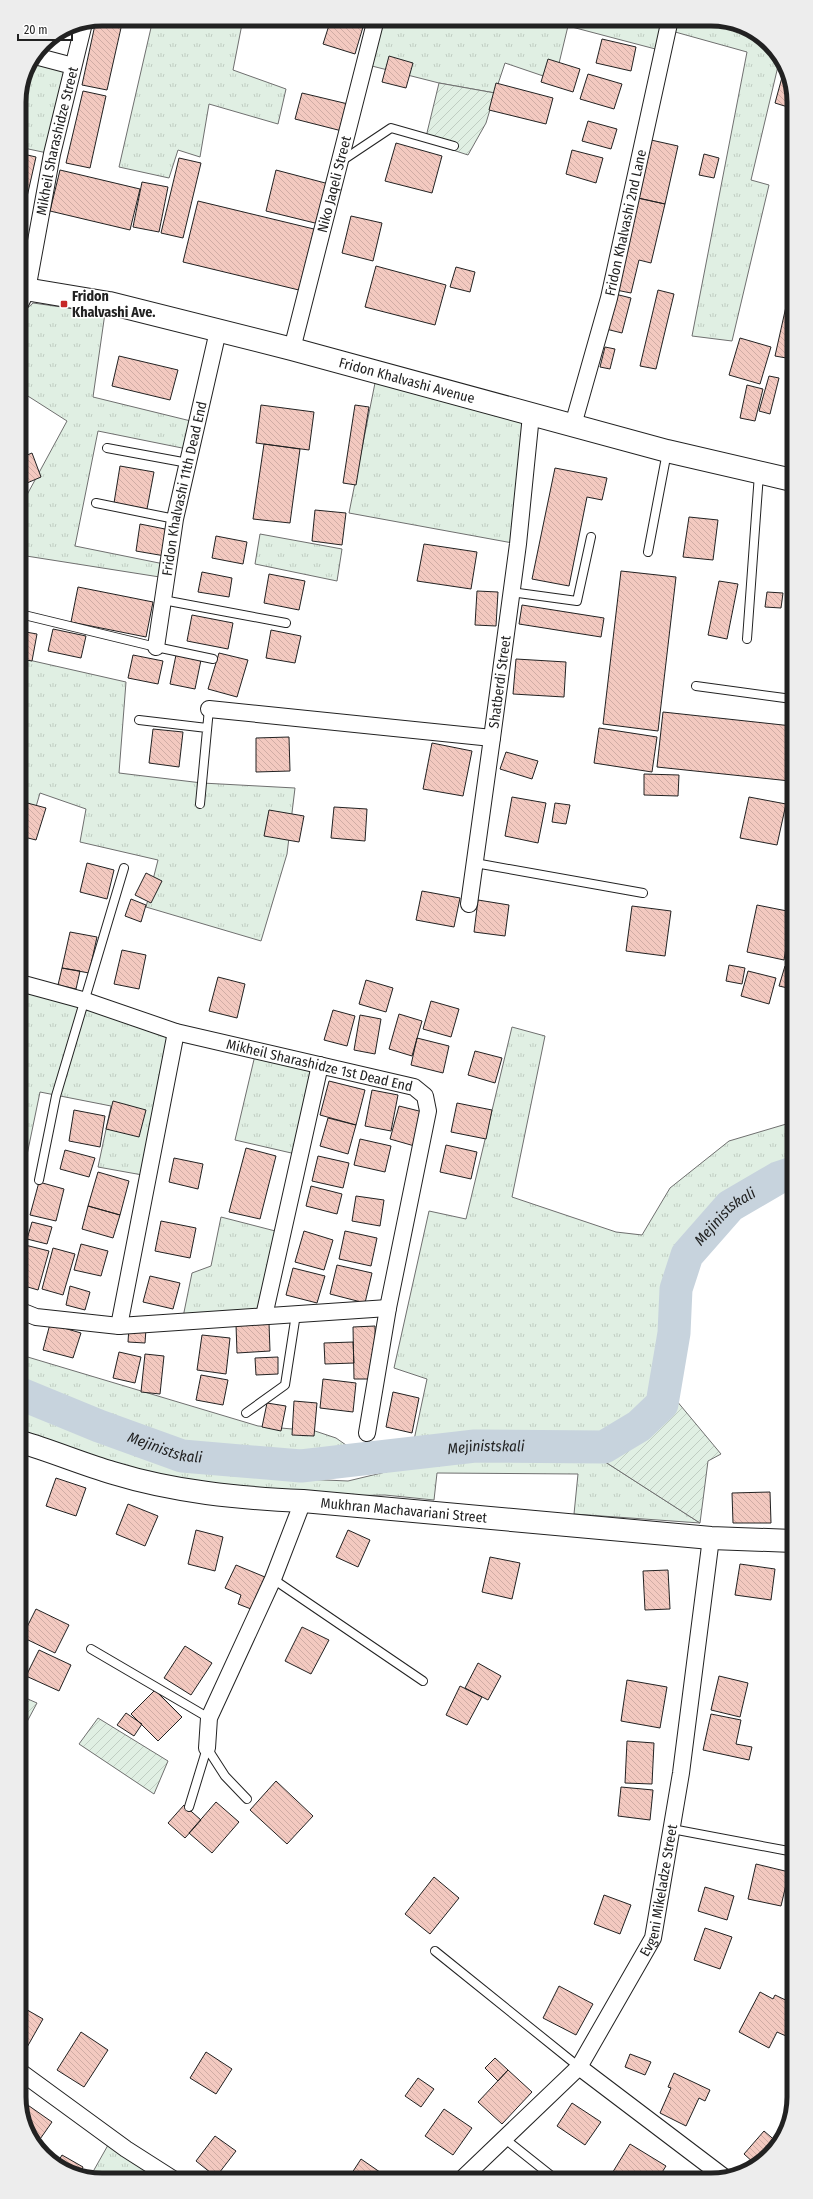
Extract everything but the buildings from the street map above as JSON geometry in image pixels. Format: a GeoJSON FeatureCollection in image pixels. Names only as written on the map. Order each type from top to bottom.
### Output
{"type":"FeatureCollection","features":[{"type":"Feature","properties":{"kind":"main road","name":"Fridon Khalvashi Avenue"},"geometry":{"type":"LineString","coordinates":[[26,295],[109,303],[292,349],[667,451],[787,479]]}},
{"type":"Feature","properties":{"kind":"main road","name":"Mukhran Machavariani Street"},"geometry":{"type":"LineString","coordinates":[[26,1444],[114,1474],[182,1490],[238,1498],[303,1502],[711,1538],[787,1541]]}},
{"type":"Feature","properties":{"kind":"street","name":"Niko Jaqeli Street"},"geometry":{"type":"LineString","coordinates":[[292,349],[374,26]]}},
{"type":"Feature","properties":{"kind":"street","name":"Fridon Khalvashi 2nd Lane"},"geometry":{"type":"LineString","coordinates":[[573,425],[608,298],[668,26]]}},
{"type":"Feature","properties":{"kind":"street","name":"Mikheil Sharashidze Street"},"geometry":{"type":"LineString","coordinates":[[26,276],[52,154],[83,28]]}},
{"type":"Feature","properties":{"kind":"street"},"geometry":{"type":"LineString","coordinates":[[41,58],[73,66]]}},
{"type":"Feature","properties":{"kind":"street","name":"Fridon Khalvashi 11th Dead End"},"geometry":{"type":"LineString","coordinates":[[156,648],[175,519],[218,331]]}},
{"type":"Feature","properties":{"kind":"street","name":"Shatberdi Street"},"geometry":{"type":"LineString","coordinates":[[209,709],[492,738],[511,592],[531,415]]}},
{"type":"Feature","properties":{"kind":"street"},"geometry":{"type":"LineString","coordinates":[[469,904],[492,738]]}},
{"type":"Feature","properties":{"kind":"street","name":"Mikheil Sharashidze 1st Dead End"},"geometry":{"type":"LineString","coordinates":[[26,985],[86,1001],[176,1032],[414,1087],[425,1096],[428,1111],[388,1308],[367,1433]]}},
{"type":"Feature","properties":{"kind":"street"},"geometry":{"type":"LineString","coordinates":[[119,1326],[176,1032]]}},
{"type":"Feature","properties":{"kind":"street"},"geometry":{"type":"LineString","coordinates":[[264,1316],[320,1065]]}},
{"type":"Feature","properties":{"kind":"street"},"geometry":{"type":"LineString","coordinates":[[26,1313],[36,1317],[119,1326],[388,1308]]}},
{"type":"Feature","properties":{"kind":"street"},"geometry":{"type":"LineString","coordinates":[[207,1748],[209,1718],[273,1579],[303,1502]]}},
{"type":"Feature","properties":{"kind":"street","name":"Evgeni Mikeladze Street"},"geometry":{"type":"LineString","coordinates":[[468,2173],[580,2067],[653,1938],[681,1773],[711,1538]]}},
{"type":"Feature","properties":{"kind":"street"},"geometry":{"type":"LineString","coordinates":[[580,2067],[718,2172]]}},
{"type":"Feature","properties":{"kind":"street"},"geometry":{"type":"LineString","coordinates":[[26,2076],[126,2149],[162,2173]]}},
{"type":"Feature","properties":{"kind":"lane"},"geometry":{"type":"LineString","coordinates":[[339,163],[391,128],[454,146]]}},
{"type":"Feature","properties":{"kind":"lane"},"geometry":{"type":"LineString","coordinates":[[107,448],[188,463]]}},
{"type":"Feature","properties":{"kind":"lane"},"geometry":{"type":"LineString","coordinates":[[648,552],[667,451]]}},
{"type":"Feature","properties":{"kind":"lane"},"geometry":{"type":"LineString","coordinates":[[747,639],[759,473]]}},
{"type":"Feature","properties":{"kind":"lane"},"geometry":{"type":"LineString","coordinates":[[96,503],[175,519]]}},
{"type":"Feature","properties":{"kind":"lane"},"geometry":{"type":"LineString","coordinates":[[511,592],[577,601],[591,537]]}},
{"type":"Feature","properties":{"kind":"lane"},"geometry":{"type":"LineString","coordinates":[[163,600],[286,623]]}},
{"type":"Feature","properties":{"kind":"lane"},"geometry":{"type":"LineString","coordinates":[[26,616],[156,648],[213,659]]}},
{"type":"Feature","properties":{"kind":"lane"},"geometry":{"type":"LineString","coordinates":[[696,686],[787,698]]}},
{"type":"Feature","properties":{"kind":"lane"},"geometry":{"type":"LineString","coordinates":[[200,804],[209,709]]}},
{"type":"Feature","properties":{"kind":"lane"},"geometry":{"type":"LineString","coordinates":[[139,720],[207,728]]}},
{"type":"Feature","properties":{"kind":"lane"},"geometry":{"type":"LineString","coordinates":[[475,863],[643,892]]}},
{"type":"Feature","properties":{"kind":"lane"},"geometry":{"type":"LineString","coordinates":[[39,1180],[56,1096],[86,1001],[124,868]]}},
{"type":"Feature","properties":{"kind":"lane"},"geometry":{"type":"LineString","coordinates":[[246,1413],[285,1385],[296,1314]]}},
{"type":"Feature","properties":{"kind":"lane"},"geometry":{"type":"LineString","coordinates":[[273,1579],[423,1680]]}},
{"type":"Feature","properties":{"kind":"lane"},"geometry":{"type":"LineString","coordinates":[[92,1649],[209,1718]]}},
{"type":"Feature","properties":{"kind":"lane"},"geometry":{"type":"LineString","coordinates":[[207,1748],[225,1776],[247,1799]]}},
{"type":"Feature","properties":{"kind":"lane"},"geometry":{"type":"LineString","coordinates":[[189,1807],[207,1748]]}},
{"type":"Feature","properties":{"kind":"lane"},"geometry":{"type":"LineString","coordinates":[[672,1829],[787,1851]]}},
{"type":"Feature","properties":{"kind":"lane"},"geometry":{"type":"LineString","coordinates":[[435,1951],[580,2067]]}},
{"type":"Feature","properties":{"kind":"lane"},"geometry":{"type":"LineString","coordinates":[[505,2139],[548,2173]]}},
{"type":"Feature","properties":{"kind":"green space"},"geometry":{"type":"Polygon","coordinates":[[[151,26],[242,26],[233,70],[286,89],[278,124],[209,104],[200,157],[178,150],[169,178],[119,167],[151,26]]]}},
{"type":"Feature","properties":{"kind":"green space"},"geometry":{"type":"Polygon","coordinates":[[[374,26],[568,26],[555,80],[505,63],[495,93],[439,83],[364,64],[374,26]]]}},
{"type":"Feature","properties":{"kind":"green space"},"geometry":{"type":"Polygon","coordinates":[[[568,26],[726,27],[749,36],[765,48],[778,66],[751,180],[769,185],[732,341],[692,336],[747,52],[668,30],[663,51],[568,26]]]}},
{"type":"Feature","properties":{"kind":"green space"},"geometry":{"type":"Polygon","coordinates":[[[41,58],[73,66],[52,154],[26,148],[26,97],[32,73],[41,58]]]}},
{"type":"Feature","properties":{"kind":"green space"},"geometry":{"type":"Polygon","coordinates":[[[439,83],[495,93],[486,123],[468,155],[425,141],[439,83]]]}},
{"type":"Feature","properties":{"kind":"green space"},"geometry":{"type":"Polygon","coordinates":[[[33,303],[105,313],[93,397],[199,423],[192,450],[98,431],[75,546],[169,565],[166,578],[26,556],[26,497],[67,421],[26,395],[26,310],[33,303]]]}},
{"type":"Feature","properties":{"kind":"green space"},"geometry":{"type":"Polygon","coordinates":[[[376,378],[525,420],[518,544],[349,513],[376,378]]]}},
{"type":"Feature","properties":{"kind":"green space"},"geometry":{"type":"Polygon","coordinates":[[[260,534],[342,549],[337,581],[255,564],[260,534]]]}},
{"type":"Feature","properties":{"kind":"green space"},"geometry":{"type":"Polygon","coordinates":[[[26,659],[126,682],[119,773],[202,783],[295,788],[287,854],[261,941],[146,907],[158,860],[80,842],[86,809],[40,793],[33,817],[26,814],[26,659]]]}},
{"type":"Feature","properties":{"kind":"green space"},"geometry":{"type":"Polygon","coordinates":[[[26,985],[176,1032],[148,1176],[98,1167],[111,1106],[40,1092],[26,1160],[26,985]]]}},
{"type":"Feature","properties":{"kind":"green space"},"geometry":{"type":"Polygon","coordinates":[[[512,1027],[545,1036],[512,1197],[616,1232],[642,1235],[670,1188],[729,1141],[787,1124],[787,1175],[778,1178],[730,1206],[687,1255],[676,1289],[674,1333],[662,1404],[639,1426],[604,1447],[475,1446],[411,1454],[427,1379],[394,1368],[429,1211],[466,1219],[512,1027]]]}},
{"type":"Feature","properties":{"kind":"green space"},"geometry":{"type":"Polygon","coordinates":[[[256,1051],[320,1065],[300,1155],[235,1140],[256,1051]]]}},
{"type":"Feature","properties":{"kind":"green space"},"geometry":{"type":"Polygon","coordinates":[[[221,1217],[283,1233],[264,1316],[182,1322],[192,1273],[211,1266],[221,1217]]]}},
{"type":"Feature","properties":{"kind":"green space"},"geometry":{"type":"Polygon","coordinates":[[[26,1356],[258,1426],[315,1431],[336,1438],[366,1459],[301,1466],[302,1479],[348,1481],[419,1464],[596,1456],[700,1523],[574,1514],[578,1474],[437,1473],[434,1500],[385,1495],[238,1498],[26,1443],[26,1356]]]}},
{"type":"Feature","properties":{"kind":"green space"},"geometry":{"type":"Polygon","coordinates":[[[676,1400],[721,1454],[708,1461],[700,1523],[596,1456],[628,1450],[652,1430],[676,1400]]]}},
{"type":"Feature","properties":{"kind":"green space"},"geometry":{"type":"Polygon","coordinates":[[[26,1698],[37,1703],[26,1724],[26,1698]]]}},
{"type":"Feature","properties":{"kind":"green space"},"geometry":{"type":"Polygon","coordinates":[[[98,1718],[168,1761],[154,1794],[79,1744],[98,1718]]]}},
{"type":"Feature","properties":{"kind":"green space"},"geometry":{"type":"Polygon","coordinates":[[[112,2138],[156,2173],[97,2173],[93,2173],[112,2138]]]}},
{"type":"Feature","properties":{"kind":"waterway","name":"Mejinistskali"},"geometry":{"type":"LineString","coordinates":[[26,1396],[99,1426],[182,1456],[301,1466],[475,1446],[604,1447],[639,1426],[662,1404],[674,1333],[676,1289],[687,1255],[730,1206],[778,1178],[787,1175]]}},
{"type":"Feature","properties":{"kind":"place","name":"Fridon Khalvashi Ave."},"geometry":{"type":"Point","coordinates":[64,304]}}]}
